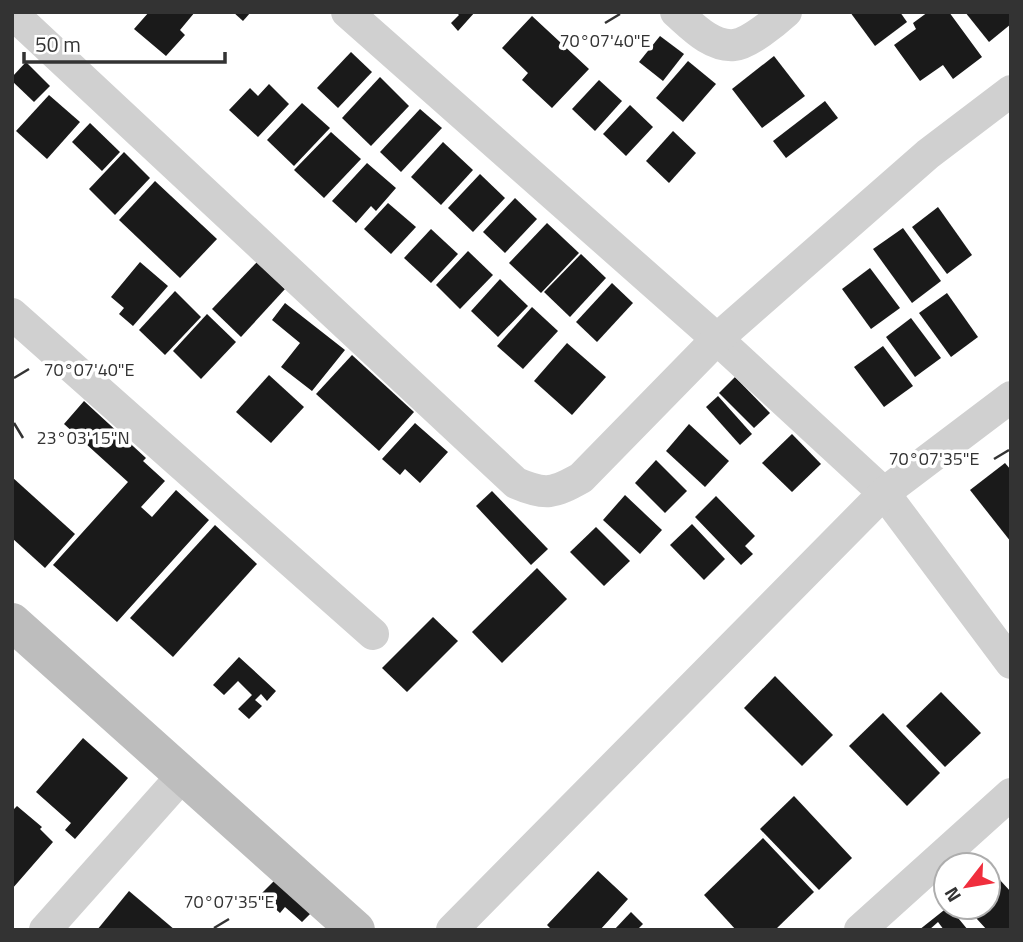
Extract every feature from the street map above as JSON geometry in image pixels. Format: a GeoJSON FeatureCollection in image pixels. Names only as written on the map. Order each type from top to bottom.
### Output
{"type":"FeatureCollection","features":[{"type":"Feature","properties":{"kind":"street"},"geometry":{"type":"LineString","coordinates":[[347,12],[718,339],[884,493],[1011,663]]}},
{"type":"Feature","properties":{"kind":"street"},"geometry":{"type":"LineString","coordinates":[[676,12],[699,33],[714,41],[735,46],[765,30],[786,12]]}},
{"type":"Feature","properties":{"kind":"street"},"geometry":{"type":"LineString","coordinates":[[12,13],[516,483],[534,490],[558,491],[582,478],[718,339],[928,154],[1011,91]]}},
{"type":"Feature","properties":{"kind":"street"},"geometry":{"type":"LineString","coordinates":[[12,314],[373,634]]}},
{"type":"Feature","properties":{"kind":"street"},"geometry":{"type":"LineString","coordinates":[[452,930],[884,493],[1011,397]]}},
{"type":"Feature","properties":{"kind":"street"},"geometry":{"type":"LineString","coordinates":[[12,622],[356,930]]}},
{"type":"Feature","properties":{"kind":"street"},"geometry":{"type":"LineString","coordinates":[[45,930],[183,775]]}},
{"type":"Feature","properties":{"kind":"street"},"geometry":{"type":"LineString","coordinates":[[860,930],[1011,794]]}},
{"type":"Feature","properties":{"kind":"building"},"geometry":{"type":"Polygon","coordinates":[[[149,12],[195,12],[180,30],[185,35],[166,56],[134,29],[149,12]]]}},
{"type":"Feature","properties":{"kind":"building"},"geometry":{"type":"Polygon","coordinates":[[[233,12],[251,12],[243,21],[233,12]]]}},
{"type":"Feature","properties":{"kind":"building"},"geometry":{"type":"Polygon","coordinates":[[[456,12],[475,12],[458,31],[451,23],[459,15],[456,12]]]}},
{"type":"Feature","properties":{"kind":"building"},"geometry":{"type":"Polygon","coordinates":[[[850,12],[900,12],[907,22],[875,46],[850,12]]]}},
{"type":"Feature","properties":{"kind":"building"},"geometry":{"type":"Polygon","coordinates":[[[928,12],[949,12],[982,57],[953,79],[943,65],[920,81],[894,45],[916,29],[913,23],[928,12]]]}},
{"type":"Feature","properties":{"kind":"building"},"geometry":{"type":"Polygon","coordinates":[[[965,12],[1011,12],[1011,24],[989,42],[965,12]]]}},
{"type":"Feature","properties":{"kind":"building"},"geometry":{"type":"Polygon","coordinates":[[[532,16],[589,69],[552,108],[522,80],[528,73],[502,48],[532,16]]]}},
{"type":"Feature","properties":{"kind":"building"},"geometry":{"type":"Polygon","coordinates":[[[660,36],[684,54],[663,81],[639,62],[660,36]]]}},
{"type":"Feature","properties":{"kind":"building"},"geometry":{"type":"Polygon","coordinates":[[[351,52],[372,72],[338,108],[317,88],[351,52]]]}},
{"type":"Feature","properties":{"kind":"building"},"geometry":{"type":"Polygon","coordinates":[[[774,56],[805,96],[762,128],[732,89],[774,56]]]}},
{"type":"Feature","properties":{"kind":"building"},"geometry":{"type":"Polygon","coordinates":[[[688,61],[716,84],[683,122],[656,98],[688,61]]]}},
{"type":"Feature","properties":{"kind":"building"},"geometry":{"type":"Polygon","coordinates":[[[26,62],[50,86],[34,102],[12,81],[12,77],[26,62]]]}},
{"type":"Feature","properties":{"kind":"building"},"geometry":{"type":"Polygon","coordinates":[[[380,77],[409,106],[371,146],[342,118],[380,77]]]}},
{"type":"Feature","properties":{"kind":"building"},"geometry":{"type":"Polygon","coordinates":[[[599,80],[622,101],[595,131],[572,109],[599,80]]]}},
{"type":"Feature","properties":{"kind":"building"},"geometry":{"type":"Polygon","coordinates":[[[269,84],[289,104],[258,137],[229,110],[250,88],[258,96],[269,84]]]}},
{"type":"Feature","properties":{"kind":"building"},"geometry":{"type":"Polygon","coordinates":[[[49,95],[80,122],[47,159],[16,131],[49,95]]]}},
{"type":"Feature","properties":{"kind":"building"},"geometry":{"type":"Polygon","coordinates":[[[825,101],[838,118],[786,158],[773,141],[825,101]]]}},
{"type":"Feature","properties":{"kind":"building"},"geometry":{"type":"Polygon","coordinates":[[[302,103],[330,128],[294,166],[267,140],[302,103]]]}},
{"type":"Feature","properties":{"kind":"building"},"geometry":{"type":"Polygon","coordinates":[[[630,105],[653,127],[626,156],[603,134],[630,105]]]}},
{"type":"Feature","properties":{"kind":"building"},"geometry":{"type":"Polygon","coordinates":[[[420,109],[442,128],[401,172],[380,152],[420,109]]]}},
{"type":"Feature","properties":{"kind":"building"},"geometry":{"type":"Polygon","coordinates":[[[90,123],[120,152],[102,171],[72,142],[90,123]]]}},
{"type":"Feature","properties":{"kind":"building"},"geometry":{"type":"Polygon","coordinates":[[[673,131],[696,153],[669,183],[646,161],[673,131]]]}},
{"type":"Feature","properties":{"kind":"building"},"geometry":{"type":"Polygon","coordinates":[[[331,132],[361,159],[324,198],[294,170],[331,132]]]}},
{"type":"Feature","properties":{"kind":"building"},"geometry":{"type":"Polygon","coordinates":[[[443,142],[473,170],[441,205],[411,177],[443,142]]]}},
{"type":"Feature","properties":{"kind":"building"},"geometry":{"type":"Polygon","coordinates":[[[124,152],[150,178],[115,215],[89,189],[124,152]]]}},
{"type":"Feature","properties":{"kind":"building"},"geometry":{"type":"Polygon","coordinates":[[[367,163],[396,188],[376,211],[371,206],[356,223],[332,201],[367,163]]]}},
{"type":"Feature","properties":{"kind":"building"},"geometry":{"type":"Polygon","coordinates":[[[480,174],[505,198],[473,232],[448,208],[480,174]]]}},
{"type":"Feature","properties":{"kind":"building"},"geometry":{"type":"Polygon","coordinates":[[[155,181],[217,239],[180,278],[119,220],[155,181]]]}},
{"type":"Feature","properties":{"kind":"building"},"geometry":{"type":"Polygon","coordinates":[[[515,198],[537,219],[505,253],[483,232],[515,198]]]}},
{"type":"Feature","properties":{"kind":"building"},"geometry":{"type":"Polygon","coordinates":[[[388,203],[416,227],[391,254],[364,229],[388,203]]]}},
{"type":"Feature","properties":{"kind":"building"},"geometry":{"type":"Polygon","coordinates":[[[938,207],[972,255],[947,274],[912,227],[938,207]]]}},
{"type":"Feature","properties":{"kind":"building"},"geometry":{"type":"Polygon","coordinates":[[[547,223],[579,253],[541,293],[509,263],[547,223]]]}},
{"type":"Feature","properties":{"kind":"building"},"geometry":{"type":"Polygon","coordinates":[[[903,228],[941,281],[912,303],[873,249],[903,228]]]}},
{"type":"Feature","properties":{"kind":"building"},"geometry":{"type":"Polygon","coordinates":[[[431,229],[458,254],[431,283],[404,258],[431,229]]]}},
{"type":"Feature","properties":{"kind":"building"},"geometry":{"type":"Polygon","coordinates":[[[468,251],[493,275],[460,309],[436,285],[468,251]]]}},
{"type":"Feature","properties":{"kind":"building"},"geometry":{"type":"Polygon","coordinates":[[[581,254],[606,278],[570,317],[544,292],[581,254]]]}},
{"type":"Feature","properties":{"kind":"building"},"geometry":{"type":"Polygon","coordinates":[[[140,262],[168,286],[133,326],[119,314],[124,308],[111,297],[140,262]]]}},
{"type":"Feature","properties":{"kind":"building"},"geometry":{"type":"Polygon","coordinates":[[[257,262],[285,289],[241,337],[212,309],[257,262]]]}},
{"type":"Feature","properties":{"kind":"building"},"geometry":{"type":"Polygon","coordinates":[[[870,268],[900,308],[871,329],[842,289],[870,268]]]}},
{"type":"Feature","properties":{"kind":"building"},"geometry":{"type":"Polygon","coordinates":[[[500,279],[528,306],[498,337],[471,311],[500,279]]]}},
{"type":"Feature","properties":{"kind":"building"},"geometry":{"type":"Polygon","coordinates":[[[612,283],[633,303],[597,342],[576,322],[612,283]]]}},
{"type":"Feature","properties":{"kind":"building"},"geometry":{"type":"Polygon","coordinates":[[[175,291],[201,317],[165,355],[139,330],[175,291]]]}},
{"type":"Feature","properties":{"kind":"building"},"geometry":{"type":"Polygon","coordinates":[[[947,293],[978,337],[951,357],[919,313],[947,293]]]}},
{"type":"Feature","properties":{"kind":"building"},"geometry":{"type":"Polygon","coordinates":[[[285,303],[345,350],[312,391],[281,367],[300,343],[272,320],[285,303]]]}},
{"type":"Feature","properties":{"kind":"building"},"geometry":{"type":"Polygon","coordinates":[[[532,307],[558,331],[523,369],[497,346],[532,307]]]}},
{"type":"Feature","properties":{"kind":"building"},"geometry":{"type":"Polygon","coordinates":[[[207,314],[236,342],[201,379],[173,351],[207,314]]]}},
{"type":"Feature","properties":{"kind":"building"},"geometry":{"type":"Polygon","coordinates":[[[911,318],[941,358],[915,377],[886,337],[911,318]]]}},
{"type":"Feature","properties":{"kind":"building"},"geometry":{"type":"Polygon","coordinates":[[[567,343],[606,377],[572,415],[534,381],[567,343]]]}},
{"type":"Feature","properties":{"kind":"building"},"geometry":{"type":"Polygon","coordinates":[[[883,346],[913,386],[884,407],[854,367],[883,346]]]}},
{"type":"Feature","properties":{"kind":"building"},"geometry":{"type":"Polygon","coordinates":[[[352,355],[414,412],[379,451],[316,394],[352,355]]]}},
{"type":"Feature","properties":{"kind":"building"},"geometry":{"type":"Polygon","coordinates":[[[269,375],[304,407],[271,443],[236,412],[269,375]]]}},
{"type":"Feature","properties":{"kind":"building"},"geometry":{"type":"Polygon","coordinates":[[[735,377],[770,413],[754,428],[719,393],[735,377]]]}},
{"type":"Feature","properties":{"kind":"building"},"geometry":{"type":"Polygon","coordinates":[[[718,396],[752,434],[740,445],[706,407],[718,396]]]}},
{"type":"Feature","properties":{"kind":"building"},"geometry":{"type":"Polygon","coordinates":[[[84,401],[146,458],[143,461],[165,481],[141,507],[152,517],[176,490],[209,520],[117,622],[53,565],[128,482],[64,424],[84,401]]]}},
{"type":"Feature","properties":{"kind":"building"},"geometry":{"type":"Polygon","coordinates":[[[415,423],[448,452],[420,483],[405,469],[400,475],[382,459],[415,423]]]}},
{"type":"Feature","properties":{"kind":"building"},"geometry":{"type":"Polygon","coordinates":[[[689,424],[729,461],[705,487],[666,451],[689,424]]]}},
{"type":"Feature","properties":{"kind":"building"},"geometry":{"type":"Polygon","coordinates":[[[792,434],[821,464],[792,492],[762,463],[792,434]]]}},
{"type":"Feature","properties":{"kind":"building"},"geometry":{"type":"Polygon","coordinates":[[[656,460],[687,491],[665,513],[635,483],[656,460]]]}},
{"type":"Feature","properties":{"kind":"building"},"geometry":{"type":"Polygon","coordinates":[[[1005,463],[1011,470],[1011,542],[970,490],[1005,463]]]}},
{"type":"Feature","properties":{"kind":"building"},"geometry":{"type":"Polygon","coordinates":[[[12,477],[75,534],[45,568],[12,538],[12,477]]]}},
{"type":"Feature","properties":{"kind":"building"},"geometry":{"type":"Polygon","coordinates":[[[492,491],[548,549],[531,565],[476,506],[492,491]]]}},
{"type":"Feature","properties":{"kind":"building"},"geometry":{"type":"Polygon","coordinates":[[[625,495],[662,530],[640,554],[603,520],[625,495]]]}},
{"type":"Feature","properties":{"kind":"building"},"geometry":{"type":"Polygon","coordinates":[[[716,496],[755,536],[745,546],[753,554],[741,565],[695,517],[716,496]]]}},
{"type":"Feature","properties":{"kind":"building"},"geometry":{"type":"Polygon","coordinates":[[[692,524],[725,559],[704,580],[670,545],[692,524]]]}},
{"type":"Feature","properties":{"kind":"building"},"geometry":{"type":"Polygon","coordinates":[[[215,525],[257,564],[173,657],[130,618],[215,525]]]}},
{"type":"Feature","properties":{"kind":"building"},"geometry":{"type":"Polygon","coordinates":[[[596,527],[630,561],[604,586],[570,552],[596,527]]]}},
{"type":"Feature","properties":{"kind":"building"},"geometry":{"type":"Polygon","coordinates":[[[537,568],[567,599],[502,663],[472,632],[537,568]]]}},
{"type":"Feature","properties":{"kind":"building"},"geometry":{"type":"Polygon","coordinates":[[[433,617],[458,641],[407,692],[382,668],[433,617]]]}},
{"type":"Feature","properties":{"kind":"building"},"geometry":{"type":"Polygon","coordinates":[[[239,657],[276,691],[267,701],[261,694],[255,700],[262,706],[249,719],[238,709],[252,695],[238,681],[224,695],[213,685],[239,657]]]}},
{"type":"Feature","properties":{"kind":"building"},"geometry":{"type":"Polygon","coordinates":[[[775,676],[833,735],[802,766],[744,708],[775,676]]]}},
{"type":"Feature","properties":{"kind":"building"},"geometry":{"type":"Polygon","coordinates":[[[941,692],[981,733],[945,767],[906,726],[941,692]]]}},
{"type":"Feature","properties":{"kind":"building"},"geometry":{"type":"Polygon","coordinates":[[[883,713],[940,773],[907,806],[849,746],[883,713]]]}},
{"type":"Feature","properties":{"kind":"building"},"geometry":{"type":"Polygon","coordinates":[[[83,738],[128,778],[75,839],[65,830],[71,823],[36,792],[83,738]]]}},
{"type":"Feature","properties":{"kind":"building"},"geometry":{"type":"Polygon","coordinates":[[[794,796],[852,858],[819,890],[760,829],[794,796]]]}},
{"type":"Feature","properties":{"kind":"building"},"geometry":{"type":"Polygon","coordinates":[[[17,806],[42,827],[40,829],[53,842],[12,889],[12,811],[17,806]]]}},
{"type":"Feature","properties":{"kind":"building"},"geometry":{"type":"Polygon","coordinates":[[[763,838],[814,892],[775,930],[736,930],[704,895],[763,838]]]}},
{"type":"Feature","properties":{"kind":"building"},"geometry":{"type":"Polygon","coordinates":[[[598,871],[628,899],[600,930],[552,930],[547,925],[598,871]]]}},
{"type":"Feature","properties":{"kind":"building"},"geometry":{"type":"Polygon","coordinates":[[[282,873],[317,907],[302,922],[285,907],[280,913],[260,895],[282,873]]]}},
{"type":"Feature","properties":{"kind":"building"},"geometry":{"type":"Polygon","coordinates":[[[1002,882],[1011,892],[1011,930],[987,930],[979,921],[1002,921],[1002,882]]]}},
{"type":"Feature","properties":{"kind":"building"},"geometry":{"type":"Polygon","coordinates":[[[129,891],[175,930],[97,930],[129,891]]]}},
{"type":"Feature","properties":{"kind":"building"},"geometry":{"type":"Polygon","coordinates":[[[631,912],[643,924],[637,930],[614,930],[631,912]]]}},
{"type":"Feature","properties":{"kind":"building"},"geometry":{"type":"Polygon","coordinates":[[[932,920],[961,921],[968,930],[944,930],[938,922],[929,930],[919,930],[932,920]]]}}]}
